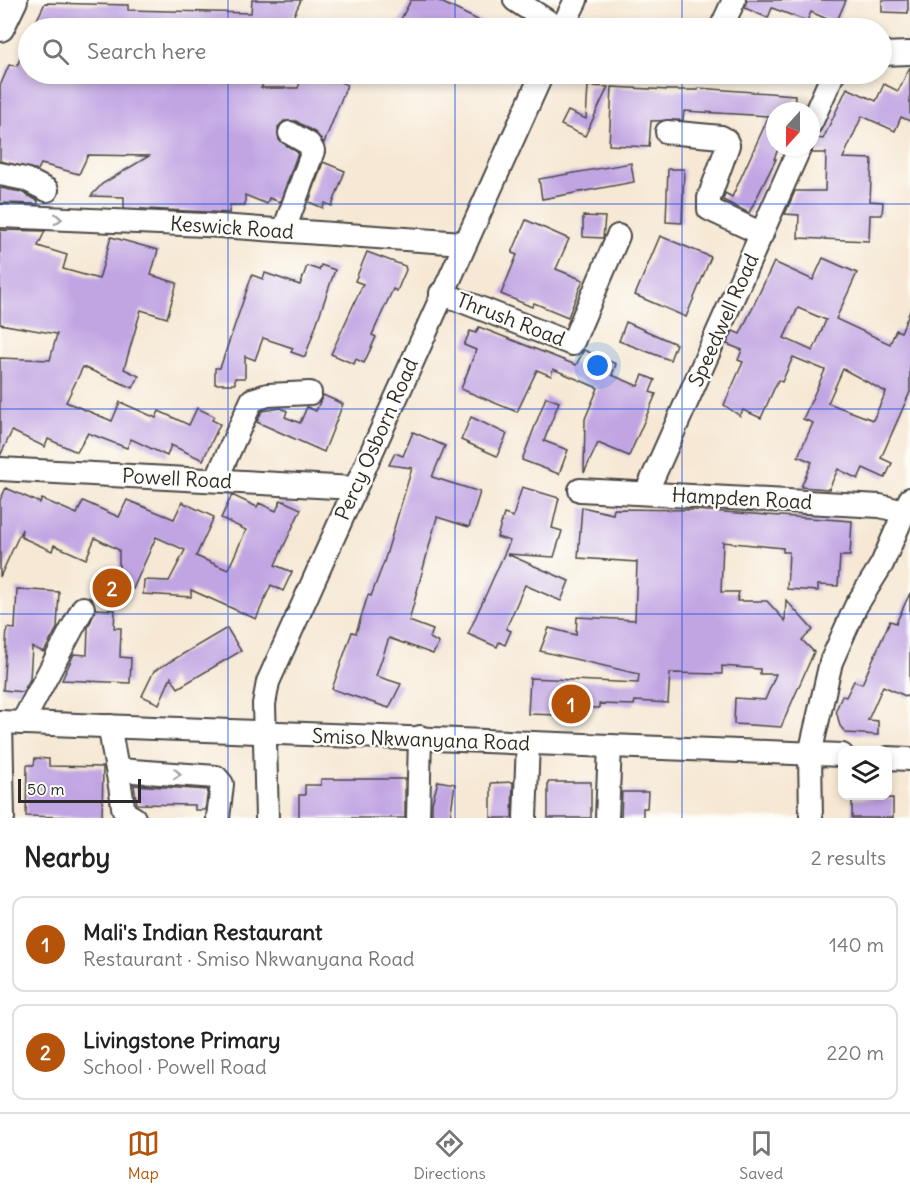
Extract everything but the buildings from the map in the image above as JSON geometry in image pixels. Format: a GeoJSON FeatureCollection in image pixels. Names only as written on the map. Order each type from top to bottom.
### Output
{"type":"FeatureCollection","features":[{"type":"Feature","properties":{"kind":"main road"},"geometry":{"type":"LineString","coordinates":[[0,27],[13,0]]}},
{"type":"Feature","properties":{"kind":"street"},"geometry":{"type":"LineString","coordinates":[[515,0],[544,18]]}},
{"type":"Feature","properties":{"kind":"street"},"geometry":{"type":"LineString","coordinates":[[566,18],[576,0]]}},
{"type":"Feature","properties":{"kind":"street"},"geometry":{"type":"LineString","coordinates":[[726,18],[734,0]]}},
{"type":"Feature","properties":{"kind":"street"},"geometry":{"type":"LineString","coordinates":[[892,54],[910,53]]}},
{"type":"Feature","properties":{"kind":"street","name":"Percy Osborn Road"},"geometry":{"type":"LineString","coordinates":[[267,818],[264,704],[268,682],[463,243],[537,84]]}},
{"type":"Feature","properties":{"kind":"street"},"geometry":{"type":"LineString","coordinates":[[820,103],[829,84]]}},
{"type":"Feature","properties":{"kind":"street"},"geometry":{"type":"LineString","coordinates":[[668,132],[721,136],[726,140],[728,145],[709,198],[709,209],[762,234]]}},
{"type":"Feature","properties":{"kind":"street"},"geometry":{"type":"LineString","coordinates":[[284,230],[313,151],[309,144],[290,133]]}},
{"type":"Feature","properties":{"kind":"street","name":"Speedwell Road"},"geometry":{"type":"LineString","coordinates":[[646,493],[796,156]]}},
{"type":"Feature","properties":{"kind":"street"},"geometry":{"type":"LineString","coordinates":[[0,174],[25,179],[47,190]]}},
{"type":"Feature","properties":{"kind":"street","name":"Keswick Road"},"geometry":{"type":"LineString","coordinates":[[0,216],[284,230],[463,243]]}},
{"type":"Feature","properties":{"kind":"street","name":"Thrush Road"},"geometry":{"type":"LineString","coordinates":[[441,293],[572,344],[618,236]]}},
{"type":"Feature","properties":{"kind":"street"},"geometry":{"type":"LineString","coordinates":[[216,480],[252,400],[268,395],[310,393]]}},
{"type":"Feature","properties":{"kind":"street","name":"Powell Road"},"geometry":{"type":"LineString","coordinates":[[0,469],[354,488]]}},
{"type":"Feature","properties":{"kind":"street","name":"Hampden Road"},"geometry":{"type":"LineString","coordinates":[[580,490],[880,506],[907,505]]}},
{"type":"Feature","properties":{"kind":"street"},"geometry":{"type":"LineString","coordinates":[[811,818],[810,754],[831,662],[856,606],[882,564],[907,505]]}},
{"type":"Feature","properties":{"kind":"street"},"geometry":{"type":"LineString","coordinates":[[3,818],[8,723],[83,608]]}},
{"type":"Feature","properties":{"kind":"street","name":"Smiso Nkwanyana Road"},"geometry":{"type":"LineString","coordinates":[[8,723],[420,737],[838,755]]}},
{"type":"Feature","properties":{"kind":"street"},"geometry":{"type":"LineString","coordinates":[[110,726],[113,762],[119,770],[123,807],[125,813],[134,818]]}},
{"type":"Feature","properties":{"kind":"street"},"geometry":{"type":"LineString","coordinates":[[418,818],[420,737]]}},
{"type":"Feature","properties":{"kind":"street"},"geometry":{"type":"LineString","coordinates":[[525,818],[528,743]]}},
{"type":"Feature","properties":{"kind":"street"},"geometry":{"type":"LineString","coordinates":[[607,818],[610,746]]}},
{"type":"Feature","properties":{"kind":"street"},"geometry":{"type":"LineString","coordinates":[[892,758],[910,759]]}},
{"type":"Feature","properties":{"kind":"street"},"geometry":{"type":"LineString","coordinates":[[119,770],[216,777],[222,784],[218,818]]}},
{"type":"Feature","properties":{"kind":"place","name":"Livingstone Primary"},"geometry":{"type":"Point","coordinates":[112,588]}},
{"type":"Feature","properties":{"kind":"place","name":"Mali's Indian Restaurant"},"geometry":{"type":"Point","coordinates":[571,704]}}]}
